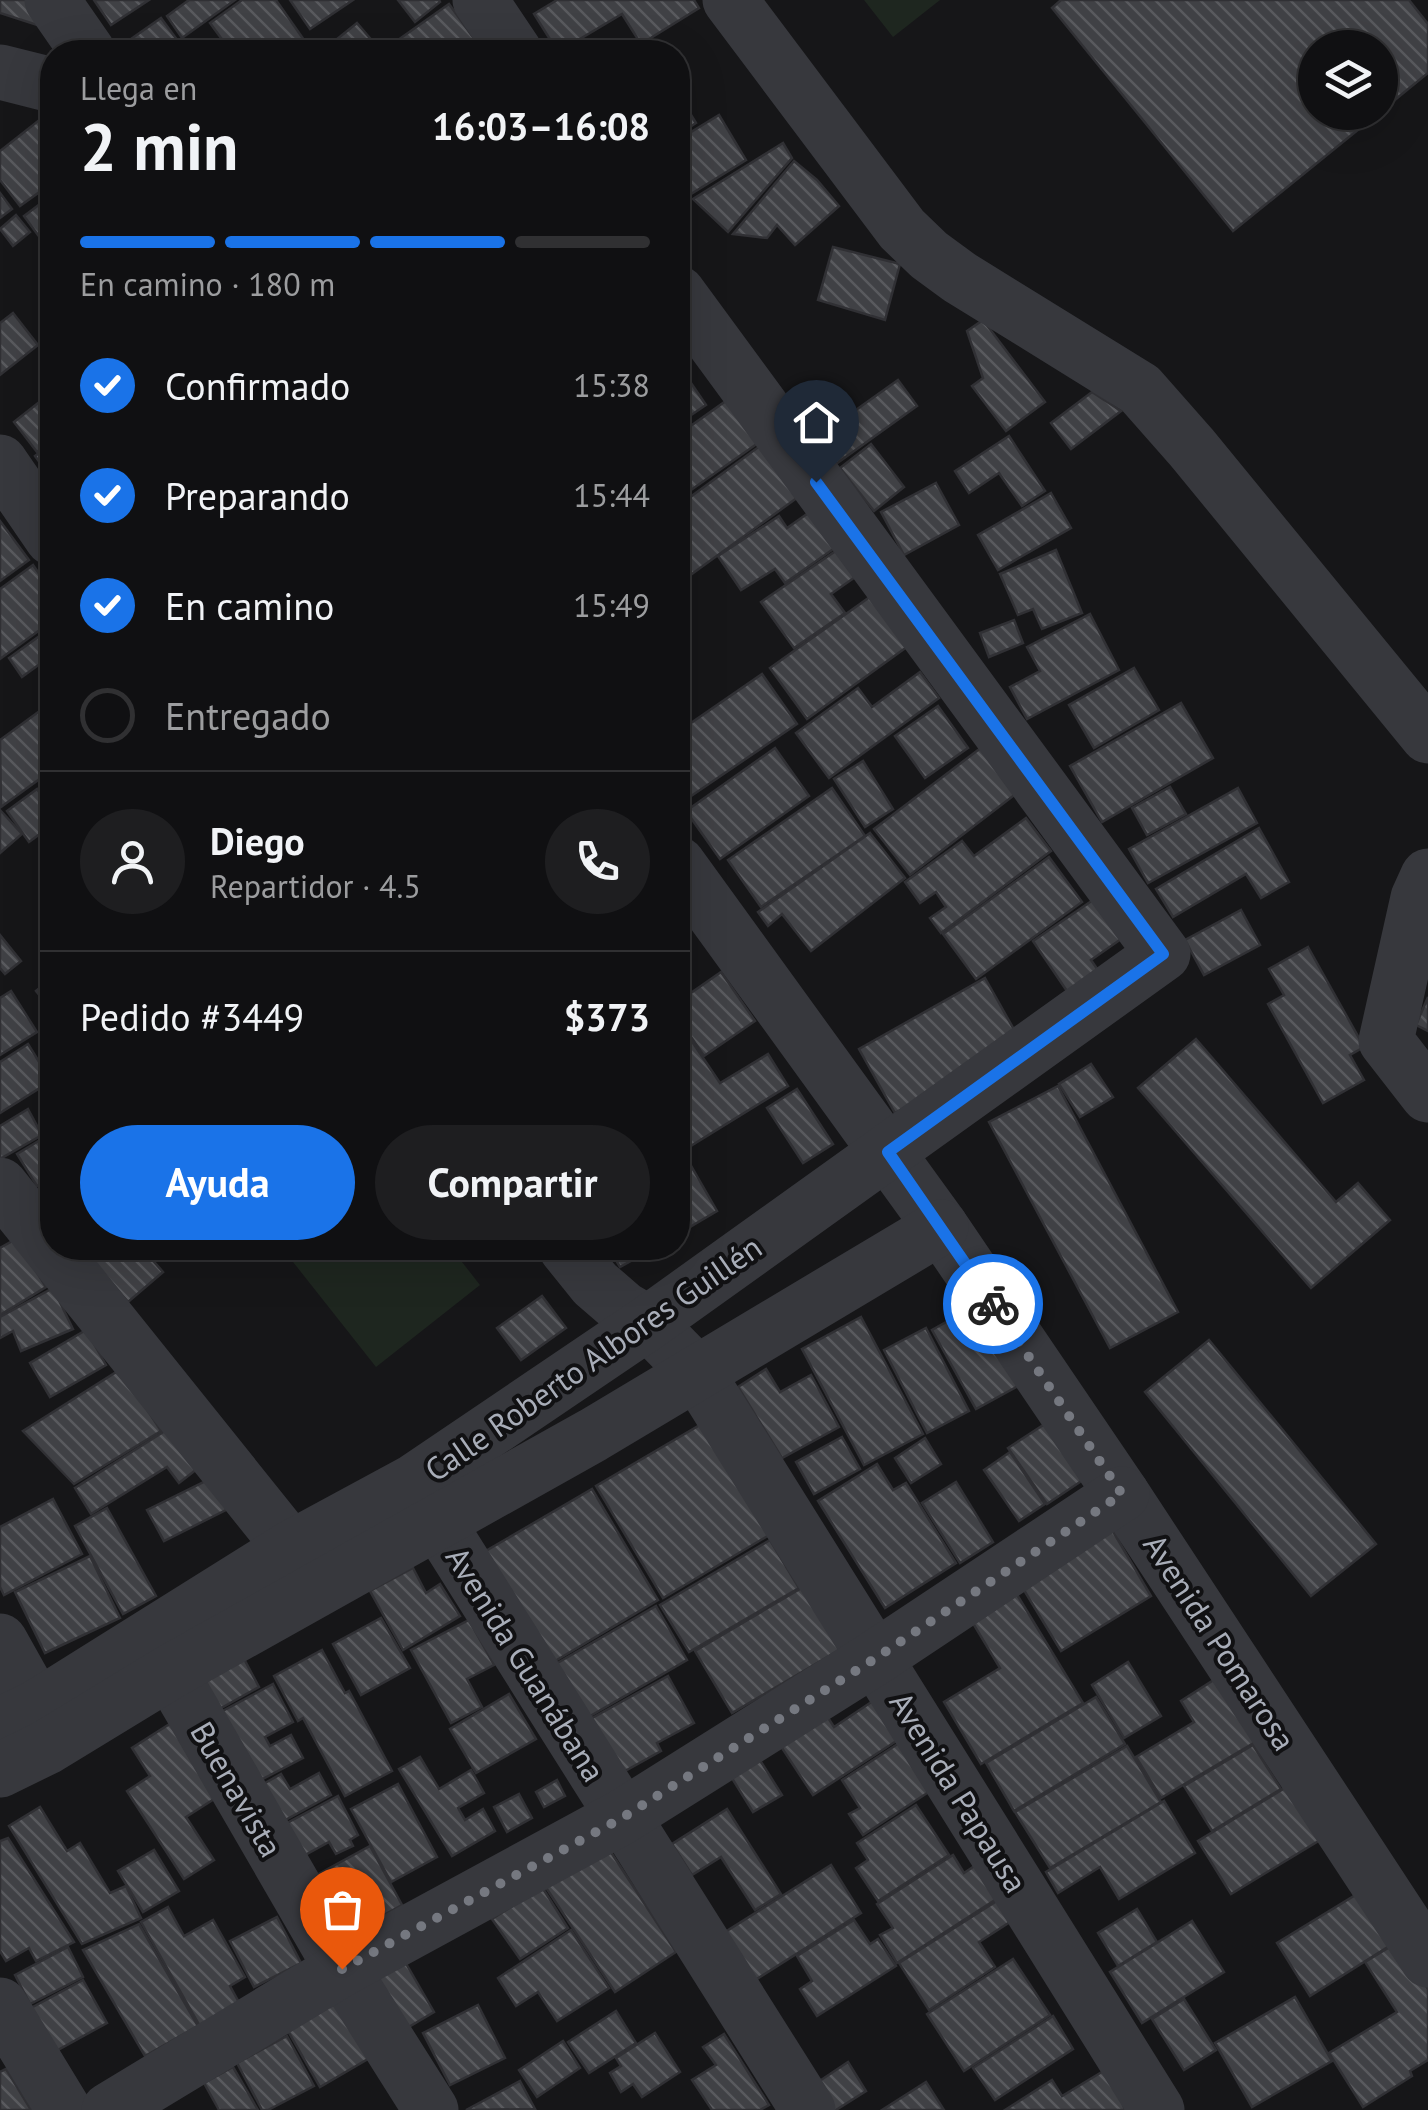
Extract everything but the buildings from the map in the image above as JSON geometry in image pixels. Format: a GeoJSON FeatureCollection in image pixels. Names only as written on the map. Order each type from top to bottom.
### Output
{"type":"FeatureCollection","features":[{"type":"Feature","properties":{"kind":"street"},"geometry":{"type":"LineString","coordinates":[[52,0],[80,40]]}},
{"type":"Feature","properties":{"kind":"street"},"geometry":{"type":"LineString","coordinates":[[480,0],[507,40]]}},
{"type":"Feature","properties":{"kind":"street"},"geometry":{"type":"LineString","coordinates":[[730,0],[902,229],[959,276],[1140,388],[1428,736]]}},
{"type":"Feature","properties":{"kind":"street"},"geometry":{"type":"LineString","coordinates":[[0,72],[40,82]]}},
{"type":"Feature","properties":{"kind":"street","name":"Calle Roberto Albores Guillén"},"geometry":{"type":"LineString","coordinates":[[0,1770],[47,1747],[170,1672],[424,1502],[648,1324],[1163,954],[690,308]]}},
{"type":"Feature","properties":{"kind":"street"},"geometry":{"type":"LineString","coordinates":[[0,462],[40,520]]}},
{"type":"Feature","properties":{"kind":"street"},"geometry":{"type":"LineString","coordinates":[[1428,876],[1418,898],[1386,1040],[1428,1094]]}},
{"type":"Feature","properties":{"kind":"street","name":"Avenida Pomarosa"},"geometry":{"type":"LineString","coordinates":[[690,880],[941,1227],[1122,1494],[1428,1960]]}},
{"type":"Feature","properties":{"kind":"street"},"geometry":{"type":"LineString","coordinates":[[0,1185],[40,1235]]}},
{"type":"Feature","properties":{"kind":"street","name":"Calle Roberto Albores Guillén"},"geometry":{"type":"LineString","coordinates":[[18,1716],[291,1548],[424,1502],[593,1434],[941,1227]]}},
{"type":"Feature","properties":{"kind":"street"},"geometry":{"type":"LineString","coordinates":[[60,1260],[291,1548]]}},
{"type":"Feature","properties":{"kind":"street","name":"Avenida Papausa"},"geometry":{"type":"LineString","coordinates":[[575,1260],[594,1284],[648,1324],[697,1372],[1157,2110]]}},
{"type":"Feature","properties":{"kind":"street"},"geometry":{"type":"LineString","coordinates":[[109,2110],[342,1969],[622,1818],[876,1658],[1122,1494]]}},
{"type":"Feature","properties":{"kind":"street","name":"Avenida Guanábana"},"geometry":{"type":"LineString","coordinates":[[424,1502],[808,2110]]}},
{"type":"Feature","properties":{"kind":"street"},"geometry":{"type":"LineString","coordinates":[[0,1640],[18,1716]]}},
{"type":"Feature","properties":{"kind":"street","name":"Buenavista"},"geometry":{"type":"LineString","coordinates":[[170,1672],[342,1969],[431,2110]]}},
{"type":"Feature","properties":{"kind":"street"},"geometry":{"type":"LineString","coordinates":[[0,2005],[64,2110]]}},
{"type":"Feature","properties":{"kind":"shaded area"},"geometry":{"type":"Polygon","coordinates":[[[864,0],[940,0],[893,37],[864,0]]]}},
{"type":"Feature","properties":{"kind":"shaded area"},"geometry":{"type":"Polygon","coordinates":[[[291,1260],[460,1260],[480,1285],[376,1367],[291,1260]]]}},
{"type":"Feature","properties":{"kind":"way so far"},"geometry":{"type":"LineString","coordinates":[[342,1969],[622,1818],[876,1658],[1122,1494],[993,1304]]}},
{"type":"Feature","properties":{"kind":"route"},"geometry":{"type":"LineString","coordinates":[[816,482],[1163,954],[888,1152],[993,1304]]}}]}
